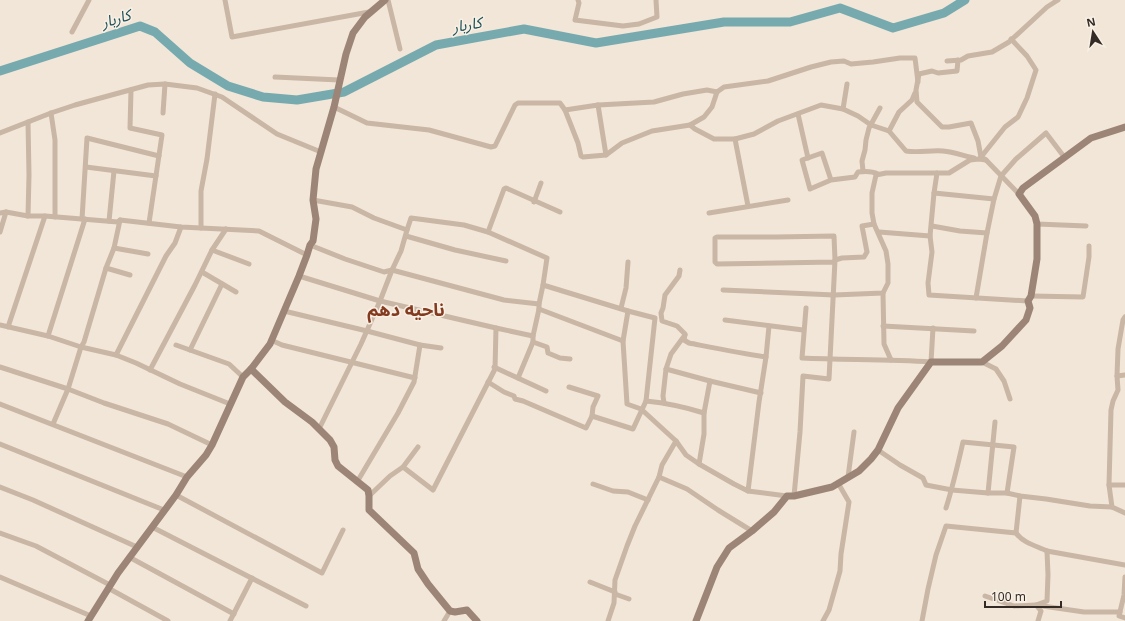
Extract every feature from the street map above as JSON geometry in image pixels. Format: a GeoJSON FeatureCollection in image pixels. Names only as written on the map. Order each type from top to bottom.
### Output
{"type":"FeatureCollection","features":[{"type":"Feature","properties":{"kind":"street"},"geometry":{"type":"LineString","coordinates":[[72,32],[89,0]]}},
{"type":"Feature","properties":{"kind":"street"},"geometry":{"type":"LineString","coordinates":[[225,0],[232,38],[370,12]]}},
{"type":"Feature","properties":{"kind":"street"},"geometry":{"type":"LineString","coordinates":[[0,577],[89,619],[129,557],[176,495],[187,477],[206,455],[243,377],[270,344],[299,276],[310,245],[313,241],[316,219],[313,200],[316,169],[334,106],[346,54],[353,33],[364,16],[385,0]]}},
{"type":"Feature","properties":{"kind":"street"},"geometry":{"type":"LineString","coordinates":[[388,0],[400,49]]}},
{"type":"Feature","properties":{"kind":"street"},"geometry":{"type":"LineString","coordinates":[[578,0],[579,3],[575,20],[623,26],[639,24],[657,17],[656,0]]}},
{"type":"Feature","properties":{"kind":"street"},"geometry":{"type":"LineString","coordinates":[[947,61],[961,60],[968,56],[992,52],[1009,42],[1047,7],[1058,0]]}},
{"type":"Feature","properties":{"kind":"street"},"geometry":{"type":"LineString","coordinates":[[831,180],[822,153],[802,160],[810,189],[831,180],[855,177],[858,172],[863,171],[878,174],[949,173],[970,160],[982,159],[1005,127],[1018,117],[1027,98],[1036,70],[1027,56],[1011,39]]}},
{"type":"Feature","properties":{"kind":"street"},"geometry":{"type":"LineString","coordinates":[[334,106],[367,123],[429,130],[491,147],[494,146],[515,105],[518,103],[560,103],[565,110],[578,142],[580,156],[583,157],[606,155],[622,143],[652,131],[690,125],[704,117],[712,107],[717,92],[724,87],[768,81],[831,62],[844,61],[851,64],[900,58],[915,58],[918,82]]}},
{"type":"Feature","properties":{"kind":"street"},"geometry":{"type":"LineString","coordinates":[[889,131],[898,112],[912,100],[916,90],[919,74],[932,71],[938,73],[957,71],[958,60]]}},
{"type":"Feature","properties":{"kind":"street"},"geometry":{"type":"LineString","coordinates":[[275,77],[339,80]]}},
{"type":"Feature","properties":{"kind":"street"},"geometry":{"type":"LineString","coordinates":[[0,133],[51,113],[148,85],[165,84],[196,88],[222,96],[277,134],[321,152]]}},
{"type":"Feature","properties":{"kind":"street"},"geometry":{"type":"LineString","coordinates":[[163,114],[165,84]]}},
{"type":"Feature","properties":{"kind":"street"},"geometry":{"type":"LineString","coordinates":[[842,109],[847,84]]}},
{"type":"Feature","properties":{"kind":"street"},"geometry":{"type":"LineString","coordinates":[[131,90],[130,128],[162,135],[149,223]]}},
{"type":"Feature","properties":{"kind":"street"},"geometry":{"type":"LineString","coordinates":[[565,110],[598,105],[654,102],[707,90],[717,92]]}},
{"type":"Feature","properties":{"kind":"street"},"geometry":{"type":"LineString","coordinates":[[916,90],[917,102],[942,127],[972,123],[982,159]]}},
{"type":"Feature","properties":{"kind":"street"},"geometry":{"type":"LineString","coordinates":[[201,228],[201,191],[207,159],[215,94]]}},
{"type":"Feature","properties":{"kind":"street"},"geometry":{"type":"LineString","coordinates":[[598,105],[606,155]]}},
{"type":"Feature","properties":{"kind":"street"},"geometry":{"type":"LineString","coordinates":[[690,125],[714,139],[735,139],[754,134],[770,124],[821,105],[842,109],[858,116],[872,125],[889,131],[906,152],[927,150],[945,151],[982,159],[1019,194],[1035,216],[1037,224],[1037,259],[1030,298],[1030,308],[1026,320],[1002,346],[982,362]]}},
{"type":"Feature","properties":{"kind":"street"},"geometry":{"type":"LineString","coordinates":[[863,171],[862,161],[869,128],[880,108]]}},
{"type":"Feature","properties":{"kind":"street"},"geometry":{"type":"LineString","coordinates":[[51,113],[55,140],[55,217]]}},
{"type":"Feature","properties":{"kind":"street"},"geometry":{"type":"LineString","coordinates":[[798,114],[808,158]]}},
{"type":"Feature","properties":{"kind":"street"},"geometry":{"type":"LineString","coordinates":[[28,122],[28,216]]}},
{"type":"Feature","properties":{"kind":"street"},"geometry":{"type":"LineString","coordinates":[[1019,194],[1023,188],[1091,138],[1125,127]]}},
{"type":"Feature","properties":{"kind":"street"},"geometry":{"type":"LineString","coordinates":[[976,298],[987,233],[994,199],[1001,176],[1016,159],[1046,133],[1065,158]]}},
{"type":"Feature","properties":{"kind":"street"},"geometry":{"type":"LineString","coordinates":[[48,336],[84,219],[87,138],[159,156]]}},
{"type":"Feature","properties":{"kind":"street"},"geometry":{"type":"LineString","coordinates":[[735,139],[748,206]]}},
{"type":"Feature","properties":{"kind":"street"},"geometry":{"type":"LineString","coordinates":[[86,167],[156,176]]}},
{"type":"Feature","properties":{"kind":"street"},"geometry":{"type":"LineString","coordinates":[[109,221],[114,170]]}},
{"type":"Feature","properties":{"kind":"street"},"geometry":{"type":"LineString","coordinates":[[937,173],[930,236],[932,252],[928,283],[929,295],[976,298],[1083,297],[1089,257],[1089,246]]}},
{"type":"Feature","properties":{"kind":"street"},"geometry":{"type":"LineString","coordinates":[[878,174],[876,175],[872,193],[872,213],[874,224],[879,232],[886,251],[888,264],[888,283],[883,293],[883,326],[884,344],[891,360]]}},
{"type":"Feature","properties":{"kind":"street"},"geometry":{"type":"LineString","coordinates":[[534,202],[541,183]]}},
{"type":"Feature","properties":{"kind":"street"},"geometry":{"type":"LineString","coordinates":[[488,232],[504,189],[508,188],[534,202],[560,212]]}},
{"type":"Feature","properties":{"kind":"street"},"geometry":{"type":"LineString","coordinates":[[934,193],[994,199]]}},
{"type":"Feature","properties":{"kind":"street"},"geometry":{"type":"LineString","coordinates":[[313,200],[352,208],[407,230]]}},
{"type":"Feature","properties":{"kind":"street"},"geometry":{"type":"LineString","coordinates":[[709,213],[788,200]]}},
{"type":"Feature","properties":{"kind":"street"},"geometry":{"type":"LineString","coordinates":[[0,232],[6,212]]}},
{"type":"Feature","properties":{"kind":"street"},"geometry":{"type":"LineString","coordinates":[[0,213],[6,212],[28,216],[118,222],[120,220],[181,227],[259,231],[307,255]]}},
{"type":"Feature","properties":{"kind":"street"},"geometry":{"type":"LineString","coordinates":[[8,327],[45,216]]}},
{"type":"Feature","properties":{"kind":"street"},"geometry":{"type":"LineString","coordinates":[[320,429],[380,301],[401,251],[411,218],[464,225],[488,232],[547,258],[533,342],[518,378]]}},
{"type":"Feature","properties":{"kind":"street"},"geometry":{"type":"LineString","coordinates":[[53,424],[68,389],[81,347],[84,342],[106,268],[114,248],[120,220]]}},
{"type":"Feature","properties":{"kind":"street"},"geometry":{"type":"LineString","coordinates":[[696,621],[717,567],[729,548],[752,531],[790,496],[800,432],[803,376],[829,378],[834,295],[835,261],[834,236],[715,238],[715,262],[717,264],[835,261],[842,258],[864,256],[867,252],[862,226],[874,224]]}},
{"type":"Feature","properties":{"kind":"street"},"geometry":{"type":"LineString","coordinates":[[1037,224],[1086,226]]}},
{"type":"Feature","properties":{"kind":"street"},"geometry":{"type":"LineString","coordinates":[[932,226],[960,231],[987,233]]}},
{"type":"Feature","properties":{"kind":"street"},"geometry":{"type":"LineString","coordinates":[[116,355],[166,256],[175,243],[181,227]]}},
{"type":"Feature","properties":{"kind":"street"},"geometry":{"type":"LineString","coordinates":[[150,370],[202,272],[212,250],[226,229]]}},
{"type":"Feature","properties":{"kind":"street"},"geometry":{"type":"LineString","coordinates":[[879,232],[930,236]]}},
{"type":"Feature","properties":{"kind":"street"},"geometry":{"type":"LineString","coordinates":[[406,236],[455,250],[506,261]]}},
{"type":"Feature","properties":{"kind":"street"},"geometry":{"type":"LineString","coordinates":[[310,245],[384,272],[392,270],[504,300],[539,307],[623,341]]}},
{"type":"Feature","properties":{"kind":"street"},"geometry":{"type":"LineString","coordinates":[[114,248],[148,254]]}},
{"type":"Feature","properties":{"kind":"street"},"geometry":{"type":"LineString","coordinates":[[212,250],[249,264]]}},
{"type":"Feature","properties":{"kind":"street"},"geometry":{"type":"LineString","coordinates":[[621,308],[626,288],[628,262]]}},
{"type":"Feature","properties":{"kind":"street"},"geometry":{"type":"LineString","coordinates":[[106,268],[130,275]]}},
{"type":"Feature","properties":{"kind":"street"},"geometry":{"type":"LineString","coordinates":[[680,270],[678,276],[665,295],[661,314],[662,321],[677,326],[685,334]]}},
{"type":"Feature","properties":{"kind":"street"},"geometry":{"type":"LineString","coordinates":[[202,272],[236,292]]}},
{"type":"Feature","properties":{"kind":"street"},"geometry":{"type":"LineString","coordinates":[[299,276],[380,301],[533,336]]}},
{"type":"Feature","properties":{"kind":"street"},"geometry":{"type":"LineString","coordinates":[[190,350],[222,284]]}},
{"type":"Feature","properties":{"kind":"street"},"geometry":{"type":"LineString","coordinates":[[543,285],[655,318],[646,401],[633,429],[592,416]]}},
{"type":"Feature","properties":{"kind":"street"},"geometry":{"type":"LineString","coordinates":[[723,290],[834,295],[883,293]]}},
{"type":"Feature","properties":{"kind":"street"},"geometry":{"type":"LineString","coordinates":[[806,308],[803,330],[802,358],[830,360],[982,362],[996,369],[1004,381],[1010,399]]}},
{"type":"Feature","properties":{"kind":"street"},"geometry":{"type":"LineString","coordinates":[[284,311],[420,345],[441,348]]}},
{"type":"Feature","properties":{"kind":"street"},"geometry":{"type":"LineString","coordinates":[[628,311],[623,341],[627,404],[641,409],[676,441],[686,455],[734,484],[748,491],[790,496],[832,487],[859,471],[871,459],[878,450],[898,408],[931,362],[933,328]]}},
{"type":"Feature","properties":{"kind":"street"},"geometry":{"type":"LineString","coordinates":[[1112,507],[1109,485],[1111,410],[1118,390],[1116,376],[1118,348],[1123,320],[1125,318]]}},
{"type":"Feature","properties":{"kind":"street"},"geometry":{"type":"LineString","coordinates":[[725,320],[803,330]]}},
{"type":"Feature","properties":{"kind":"street"},"geometry":{"type":"LineString","coordinates":[[0,325],[48,336],[81,347],[116,355],[180,384],[230,404]]}},
{"type":"Feature","properties":{"kind":"street"},"geometry":{"type":"LineString","coordinates":[[748,491],[769,326]]}},
{"type":"Feature","properties":{"kind":"street"},"geometry":{"type":"LineString","coordinates":[[883,326],[974,331]]}},
{"type":"Feature","properties":{"kind":"street"},"geometry":{"type":"LineString","coordinates":[[403,468],[433,490],[495,369],[496,328]]}},
{"type":"Feature","properties":{"kind":"street"},"geometry":{"type":"LineString","coordinates":[[685,334],[684,340],[689,343],[766,357]]}},
{"type":"Feature","properties":{"kind":"street"},"geometry":{"type":"LineString","coordinates":[[664,403],[663,396],[666,369],[671,354],[685,334]]}},
{"type":"Feature","properties":{"kind":"street"},"geometry":{"type":"LineString","coordinates":[[271,340],[282,345],[414,378]]}},
{"type":"Feature","properties":{"kind":"street"},"geometry":{"type":"LineString","coordinates":[[533,342],[546,347],[548,353],[560,358],[570,359]]}},
{"type":"Feature","properties":{"kind":"street"},"geometry":{"type":"LineString","coordinates":[[176,345],[229,364],[243,377]]}},
{"type":"Feature","properties":{"kind":"street"},"geometry":{"type":"LineString","coordinates":[[357,482],[398,413],[414,382],[420,345]]}},
{"type":"Feature","properties":{"kind":"street"},"geometry":{"type":"LineString","coordinates":[[0,367],[168,424],[212,444]]}},
{"type":"Feature","properties":{"kind":"street"},"geometry":{"type":"LineString","coordinates":[[494,367],[546,391]]}},
{"type":"Feature","properties":{"kind":"street"},"geometry":{"type":"LineString","coordinates":[[251,369],[285,402],[312,422],[330,440],[334,447],[335,460],[338,466],[368,490],[369,510],[414,553],[418,569],[450,611],[455,612],[467,610],[477,621]]}},
{"type":"Feature","properties":{"kind":"street"},"geometry":{"type":"LineString","coordinates":[[666,369],[761,393]]}},
{"type":"Feature","properties":{"kind":"street"},"geometry":{"type":"LineString","coordinates":[[1116,376],[1125,376]]}},
{"type":"Feature","properties":{"kind":"street"},"geometry":{"type":"LineString","coordinates":[[699,464],[704,434],[704,413],[710,381]]}},
{"type":"Feature","properties":{"kind":"street"},"geometry":{"type":"LineString","coordinates":[[488,382],[504,392],[514,396],[515,399],[523,400],[586,428],[592,416],[593,407],[598,396],[569,387]]}},
{"type":"Feature","properties":{"kind":"street"},"geometry":{"type":"LineString","coordinates":[[646,401],[684,407],[704,413]]}},
{"type":"Feature","properties":{"kind":"street"},"geometry":{"type":"LineString","coordinates":[[0,404],[187,477]]}},
{"type":"Feature","properties":{"kind":"street"},"geometry":{"type":"LineString","coordinates":[[988,494],[995,422]]}},
{"type":"Feature","properties":{"kind":"street"},"geometry":{"type":"LineString","coordinates":[[848,477],[854,432]]}},
{"type":"Feature","properties":{"kind":"street"},"geometry":{"type":"LineString","coordinates":[[608,621],[614,603],[615,580],[627,546],[659,477],[662,465],[676,441]]}},
{"type":"Feature","properties":{"kind":"street"},"geometry":{"type":"LineString","coordinates":[[946,508],[952,490],[963,442],[1014,447],[1008,493]]}},
{"type":"Feature","properties":{"kind":"street"},"geometry":{"type":"LineString","coordinates":[[0,444],[164,510]]}},
{"type":"Feature","properties":{"kind":"street"},"geometry":{"type":"LineString","coordinates":[[369,496],[390,476],[403,468],[418,447]]}},
{"type":"Feature","properties":{"kind":"street"},"geometry":{"type":"LineString","coordinates":[[878,450],[923,478],[926,485],[952,490],[988,494],[1008,493],[1090,506],[1112,507],[1125,513]]}},
{"type":"Feature","properties":{"kind":"street"},"geometry":{"type":"LineString","coordinates":[[659,477],[687,489],[752,531]]}},
{"type":"Feature","properties":{"kind":"street"},"geometry":{"type":"LineString","coordinates":[[823,621],[829,610],[840,571],[841,554],[849,502],[838,483]]}},
{"type":"Feature","properties":{"kind":"street"},"geometry":{"type":"LineString","coordinates":[[593,484],[613,491],[628,492],[648,500]]}},
{"type":"Feature","properties":{"kind":"street"},"geometry":{"type":"LineString","coordinates":[[1109,485],[1125,485]]}},
{"type":"Feature","properties":{"kind":"street"},"geometry":{"type":"LineString","coordinates":[[0,487],[34,500],[137,547]]}},
{"type":"Feature","properties":{"kind":"street"},"geometry":{"type":"LineString","coordinates":[[176,495],[322,573],[343,530]]}},
{"type":"Feature","properties":{"kind":"street"},"geometry":{"type":"LineString","coordinates":[[1016,533],[1020,496]]}},
{"type":"Feature","properties":{"kind":"street"},"geometry":{"type":"LineString","coordinates":[[922,621],[934,562],[946,526],[1016,533],[1019,537],[1029,543],[1047,551],[1125,565]]}},
{"type":"Feature","properties":{"kind":"street"},"geometry":{"type":"LineString","coordinates":[[152,527],[306,606]]}},
{"type":"Feature","properties":{"kind":"street"},"geometry":{"type":"LineString","coordinates":[[0,533],[36,546],[168,621]]}},
{"type":"Feature","properties":{"kind":"street"},"geometry":{"type":"LineString","coordinates":[[1036,605],[1047,601],[1047,551]]}},
{"type":"Feature","properties":{"kind":"street"},"geometry":{"type":"LineString","coordinates":[[129,557],[234,614]]}},
{"type":"Feature","properties":{"kind":"street"},"geometry":{"type":"LineString","coordinates":[[1125,577],[1124,594],[1119,616],[1125,618]]}},
{"type":"Feature","properties":{"kind":"street"},"geometry":{"type":"LineString","coordinates":[[230,621],[252,578]]}},
{"type":"Feature","properties":{"kind":"street"},"geometry":{"type":"LineString","coordinates":[[590,582],[629,599]]}},
{"type":"Feature","properties":{"kind":"street"},"geometry":{"type":"LineString","coordinates":[[985,596],[1014,606],[1036,605],[1084,612],[1120,612]]}},
{"type":"Feature","properties":{"kind":"street"},"geometry":{"type":"LineString","coordinates":[[1036,605],[1041,611],[1038,621]]}},
{"type":"Feature","properties":{"kind":"street"},"geometry":{"type":"LineString","coordinates":[[444,621],[450,611]]}},
{"type":"Feature","properties":{"kind":"waterway","name":"کاربار"},"geometry":{"type":"LineString","coordinates":[[0,71],[140,26],[155,32],[190,63],[228,86],[263,97],[297,100],[344,92],[436,45],[524,29],[596,43],[724,22],[790,22],[840,8],[893,28],[944,13],[965,0]]}},
{"type":"Feature","properties":{"kind":"district","name":"ناحیه دهم"},"geometry":{"type":"Point","coordinates":[406,310]}}]}
